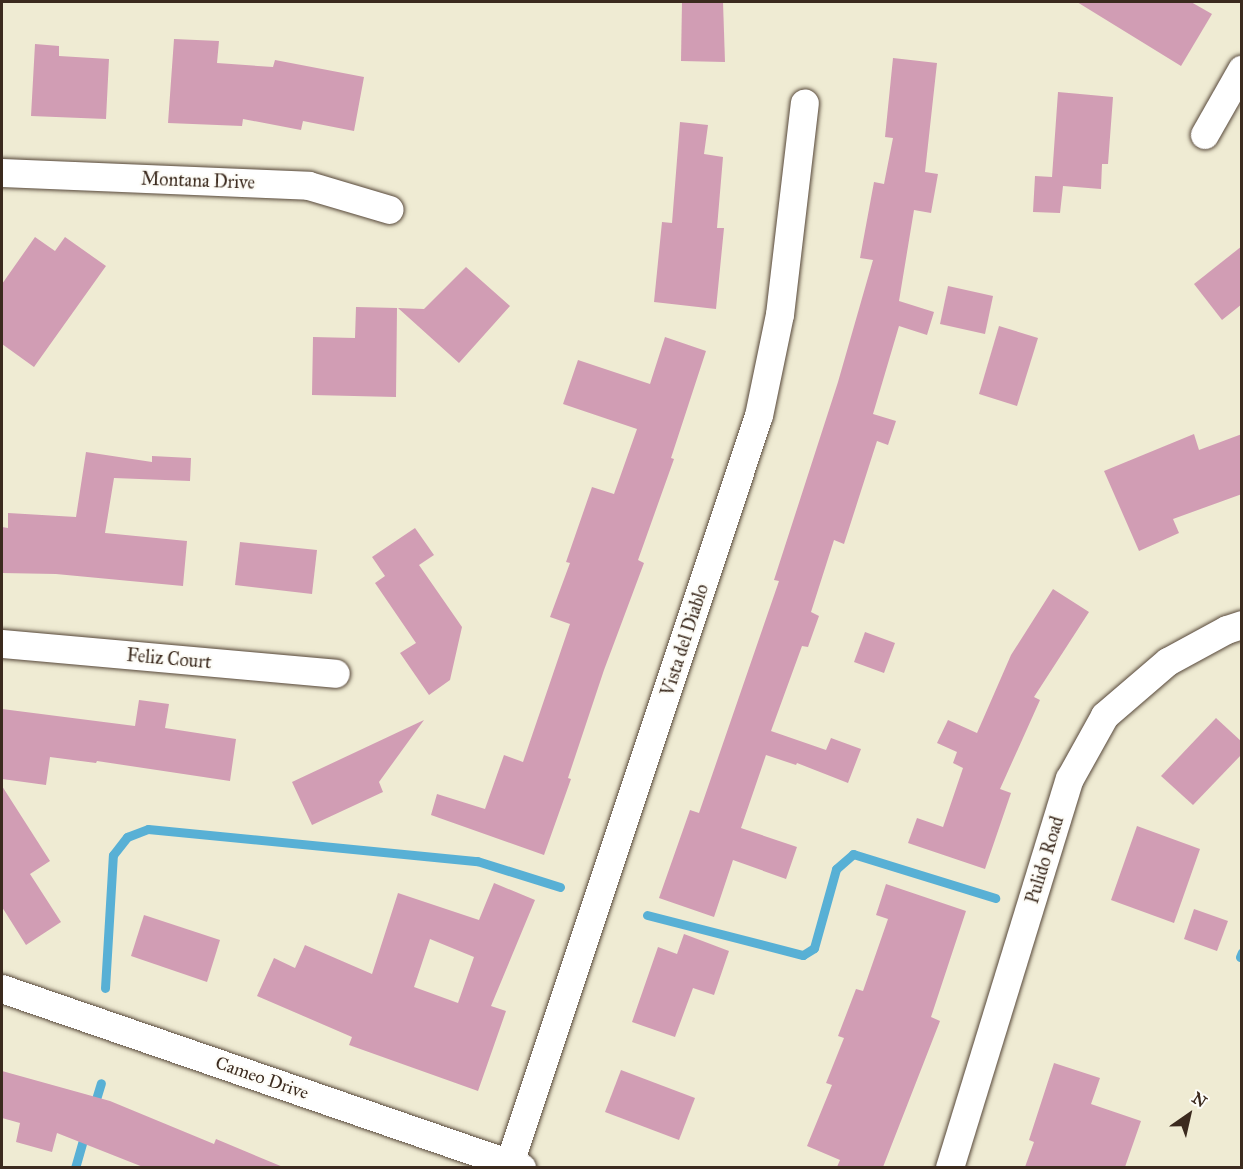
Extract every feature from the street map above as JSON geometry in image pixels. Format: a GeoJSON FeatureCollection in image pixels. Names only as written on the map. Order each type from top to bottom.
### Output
{"type":"FeatureCollection","features":[{"type":"Feature","properties":{"kind":"street"},"geometry":{"type":"LineString","coordinates":[[1205,135],[1242,70]]}},
{"type":"Feature","properties":{"kind":"street","name":"Vista del Diablo"},"geometry":{"type":"LineString","coordinates":[[516,1165],[759,416],[780,315],[805,103]]}},
{"type":"Feature","properties":{"kind":"street","name":"Montana Drive"},"geometry":{"type":"LineString","coordinates":[[2,173],[309,186],[390,210]]}},
{"type":"Feature","properties":{"kind":"street","name":"Pulido Road"},"geometry":{"type":"LineString","coordinates":[[950,1167],[1070,779],[1106,716],[1168,662],[1227,630],[1242,625]]}},
{"type":"Feature","properties":{"kind":"street","name":"Feliz Court"},"geometry":{"type":"LineString","coordinates":[[2,644],[336,674]]}},
{"type":"Feature","properties":{"kind":"street","name":"Cameo Drive"},"geometry":{"type":"LineString","coordinates":[[2,989],[516,1165]]}},
{"type":"Feature","properties":{"kind":"building"},"geometry":{"type":"Polygon","coordinates":[[[682,2],[723,2],[725,62],[681,61],[682,2]]]}},
{"type":"Feature","properties":{"kind":"building"},"geometry":{"type":"Polygon","coordinates":[[[1077,2],[1191,2],[1212,14],[1181,66],[1077,2]]]}},
{"type":"Feature","properties":{"kind":"building"},"geometry":{"type":"Polygon","coordinates":[[[174,39],[219,41],[217,63],[273,67],[275,60],[364,77],[354,131],[303,121],[301,130],[243,119],[242,126],[168,123],[174,39]]]}},
{"type":"Feature","properties":{"kind":"building"},"geometry":{"type":"Polygon","coordinates":[[[35,44],[59,46],[59,56],[109,59],[106,119],[31,116],[35,44]]]}},
{"type":"Feature","properties":{"kind":"building"},"geometry":{"type":"Polygon","coordinates":[[[893,58],[937,63],[925,172],[938,174],[931,213],[914,210],[899,301],[934,312],[927,335],[899,326],[873,414],[896,421],[888,445],[877,441],[844,544],[834,540],[811,612],[819,616],[808,647],[802,646],[771,731],[826,750],[831,738],[861,749],[848,783],[797,763],[796,765],[766,755],[741,828],[797,847],[786,879],[733,860],[714,917],[659,898],[690,810],[699,813],[779,581],[774,580],[838,382],[873,260],[860,258],[874,182],[884,184],[893,138],[885,137],[893,58]]]}},
{"type":"Feature","properties":{"kind":"building"},"geometry":{"type":"Polygon","coordinates":[[[1058,92],[1113,97],[1108,164],[1102,164],[1101,189],[1063,186],[1060,213],[1033,212],[1035,176],[1052,177],[1058,92]]]}},
{"type":"Feature","properties":{"kind":"building"},"geometry":{"type":"Polygon","coordinates":[[[680,122],[708,125],[704,154],[723,157],[717,228],[724,228],[716,309],[654,302],[662,222],[672,223],[680,122]]]}},
{"type":"Feature","properties":{"kind":"building"},"geometry":{"type":"Polygon","coordinates":[[[35,237],[55,251],[65,237],[106,266],[34,367],[2,344],[2,284],[35,237]]]}},
{"type":"Feature","properties":{"kind":"building"},"geometry":{"type":"Polygon","coordinates":[[[1242,246],[1242,304],[1222,320],[1194,284],[1242,246]]]}},
{"type":"Feature","properties":{"kind":"building"},"geometry":{"type":"Polygon","coordinates":[[[466,267],[510,306],[459,363],[398,308],[424,309],[466,267]]]}},
{"type":"Feature","properties":{"kind":"building"},"geometry":{"type":"Polygon","coordinates":[[[948,286],[993,296],[985,334],[940,324],[948,286]]]}},
{"type":"Feature","properties":{"kind":"building"},"geometry":{"type":"Polygon","coordinates":[[[356,307],[397,308],[396,397],[312,395],[313,337],[355,338],[356,307]]]}},
{"type":"Feature","properties":{"kind":"building"},"geometry":{"type":"Polygon","coordinates":[[[999,326],[1038,338],[1017,406],[979,394],[999,326]]]}},
{"type":"Feature","properties":{"kind":"building"},"geometry":{"type":"Polygon","coordinates":[[[665,337],[706,351],[671,458],[674,459],[638,560],[644,563],[604,670],[568,778],[571,779],[544,855],[431,815],[437,794],[485,809],[504,755],[523,762],[570,624],[550,617],[570,563],[566,562],[592,487],[614,494],[637,429],[563,404],[578,360],[650,384],[665,337]]]}},
{"type":"Feature","properties":{"kind":"building"},"geometry":{"type":"Polygon","coordinates":[[[1194,434],[1199,450],[1242,434],[1242,494],[1173,519],[1179,533],[1139,551],[1104,471],[1194,434]]]}},
{"type":"Feature","properties":{"kind":"building"},"geometry":{"type":"Polygon","coordinates":[[[86,452],[152,462],[152,456],[191,458],[190,481],[114,478],[105,533],[187,541],[183,586],[56,574],[2,573],[2,527],[8,528],[8,513],[76,517],[86,452]]]}},
{"type":"Feature","properties":{"kind":"building"},"geometry":{"type":"Polygon","coordinates":[[[415,528],[434,555],[419,565],[462,627],[450,680],[429,695],[400,653],[416,643],[375,583],[385,576],[372,557],[415,528]]]}},
{"type":"Feature","properties":{"kind":"building"},"geometry":{"type":"Polygon","coordinates":[[[240,542],[317,550],[312,594],[235,585],[240,542]]]}},
{"type":"Feature","properties":{"kind":"building"},"geometry":{"type":"Polygon","coordinates":[[[1053,589],[1089,612],[1034,697],[1040,700],[1000,789],[1011,793],[985,869],[908,843],[917,818],[943,827],[963,768],[953,763],[957,752],[937,743],[948,720],[977,733],[1011,655],[1053,589]]]}},
{"type":"Feature","properties":{"kind":"building"},"geometry":{"type":"Polygon","coordinates":[[[865,632],[895,643],[884,673],[854,662],[865,632]]]}},
{"type":"Feature","properties":{"kind":"building"},"geometry":{"type":"Polygon","coordinates":[[[139,700],[169,704],[165,728],[236,739],[230,781],[97,761],[96,763],[50,757],[46,785],[2,779],[2,709],[135,726],[139,700]]]}},
{"type":"Feature","properties":{"kind":"building"},"geometry":{"type":"Polygon","coordinates":[[[1216,718],[1242,742],[1242,754],[1193,805],[1161,776],[1216,718]]]}},
{"type":"Feature","properties":{"kind":"building"},"geometry":{"type":"Polygon","coordinates":[[[424,720],[379,782],[383,792],[312,825],[292,782],[424,720]]]}},
{"type":"Feature","properties":{"kind":"building"},"geometry":{"type":"Polygon","coordinates":[[[2,786],[50,861],[30,874],[61,922],[26,945],[2,907],[2,786]]]}},
{"type":"Feature","properties":{"kind":"building"},"geometry":{"type":"Polygon","coordinates":[[[1137,826],[1200,849],[1174,923],[1111,900],[1137,826]]]}},
{"type":"Feature","properties":{"kind":"building"},"geometry":{"type":"Polygon","coordinates":[[[494,883],[535,900],[491,1006],[506,1011],[478,1091],[349,1045],[352,1037],[257,996],[274,958],[295,968],[305,945],[372,974],[398,893],[479,920],[494,883]],[[430,939],[414,987],[458,1003],[474,957],[430,939]]]}},
{"type":"Feature","properties":{"kind":"building"},"geometry":{"type":"Polygon","coordinates":[[[886,884],[966,911],[931,1017],[940,1021],[883,1167],[837,1167],[840,1160],[807,1146],[832,1085],[826,1083],[844,1038],[838,1036],[856,989],[863,991],[888,919],[876,915],[886,884]]]}},
{"type":"Feature","properties":{"kind":"building"},"geometry":{"type":"Polygon","coordinates":[[[1194,909],[1228,921],[1217,951],[1184,939],[1194,909]]]}},
{"type":"Feature","properties":{"kind":"building"},"geometry":{"type":"Polygon","coordinates":[[[144,915],[220,940],[207,982],[131,956],[144,915]]]}},
{"type":"Feature","properties":{"kind":"building"},"geometry":{"type":"Polygon","coordinates":[[[684,934],[729,951],[714,995],[693,988],[675,1037],[632,1022],[658,947],[677,954],[684,934]]]}},
{"type":"Feature","properties":{"kind":"building"},"geometry":{"type":"Polygon","coordinates":[[[1054,1063],[1100,1078],[1091,1104],[1141,1121],[1125,1167],[1025,1167],[1034,1142],[1029,1140],[1054,1063]]]}},
{"type":"Feature","properties":{"kind":"building"},"geometry":{"type":"Polygon","coordinates":[[[621,1070],[695,1098],[679,1140],[605,1112],[621,1070]]]}},
{"type":"Feature","properties":{"kind":"building"},"geometry":{"type":"Polygon","coordinates":[[[2,1071],[110,1101],[214,1144],[216,1139],[283,1167],[143,1167],[57,1133],[52,1152],[16,1142],[20,1123],[2,1118],[2,1071]]]}},
{"type":"Feature","properties":{"kind":"waterway"},"geometry":{"type":"LineString","coordinates":[[105,988],[113,855],[127,837],[148,829],[477,861],[560,887]]}},
{"type":"Feature","properties":{"kind":"waterway"},"geometry":{"type":"LineString","coordinates":[[647,915],[803,955],[814,948],[836,869],[853,854],[995,898]]}},
{"type":"Feature","properties":{"kind":"waterway"},"geometry":{"type":"LineString","coordinates":[[1240,957],[1242,952]]}},
{"type":"Feature","properties":{"kind":"waterway"},"geometry":{"type":"LineString","coordinates":[[93,1109],[101,1083]]}},
{"type":"Feature","properties":{"kind":"waterway"},"geometry":{"type":"LineString","coordinates":[[75,1168],[85,1134]]}}]}
